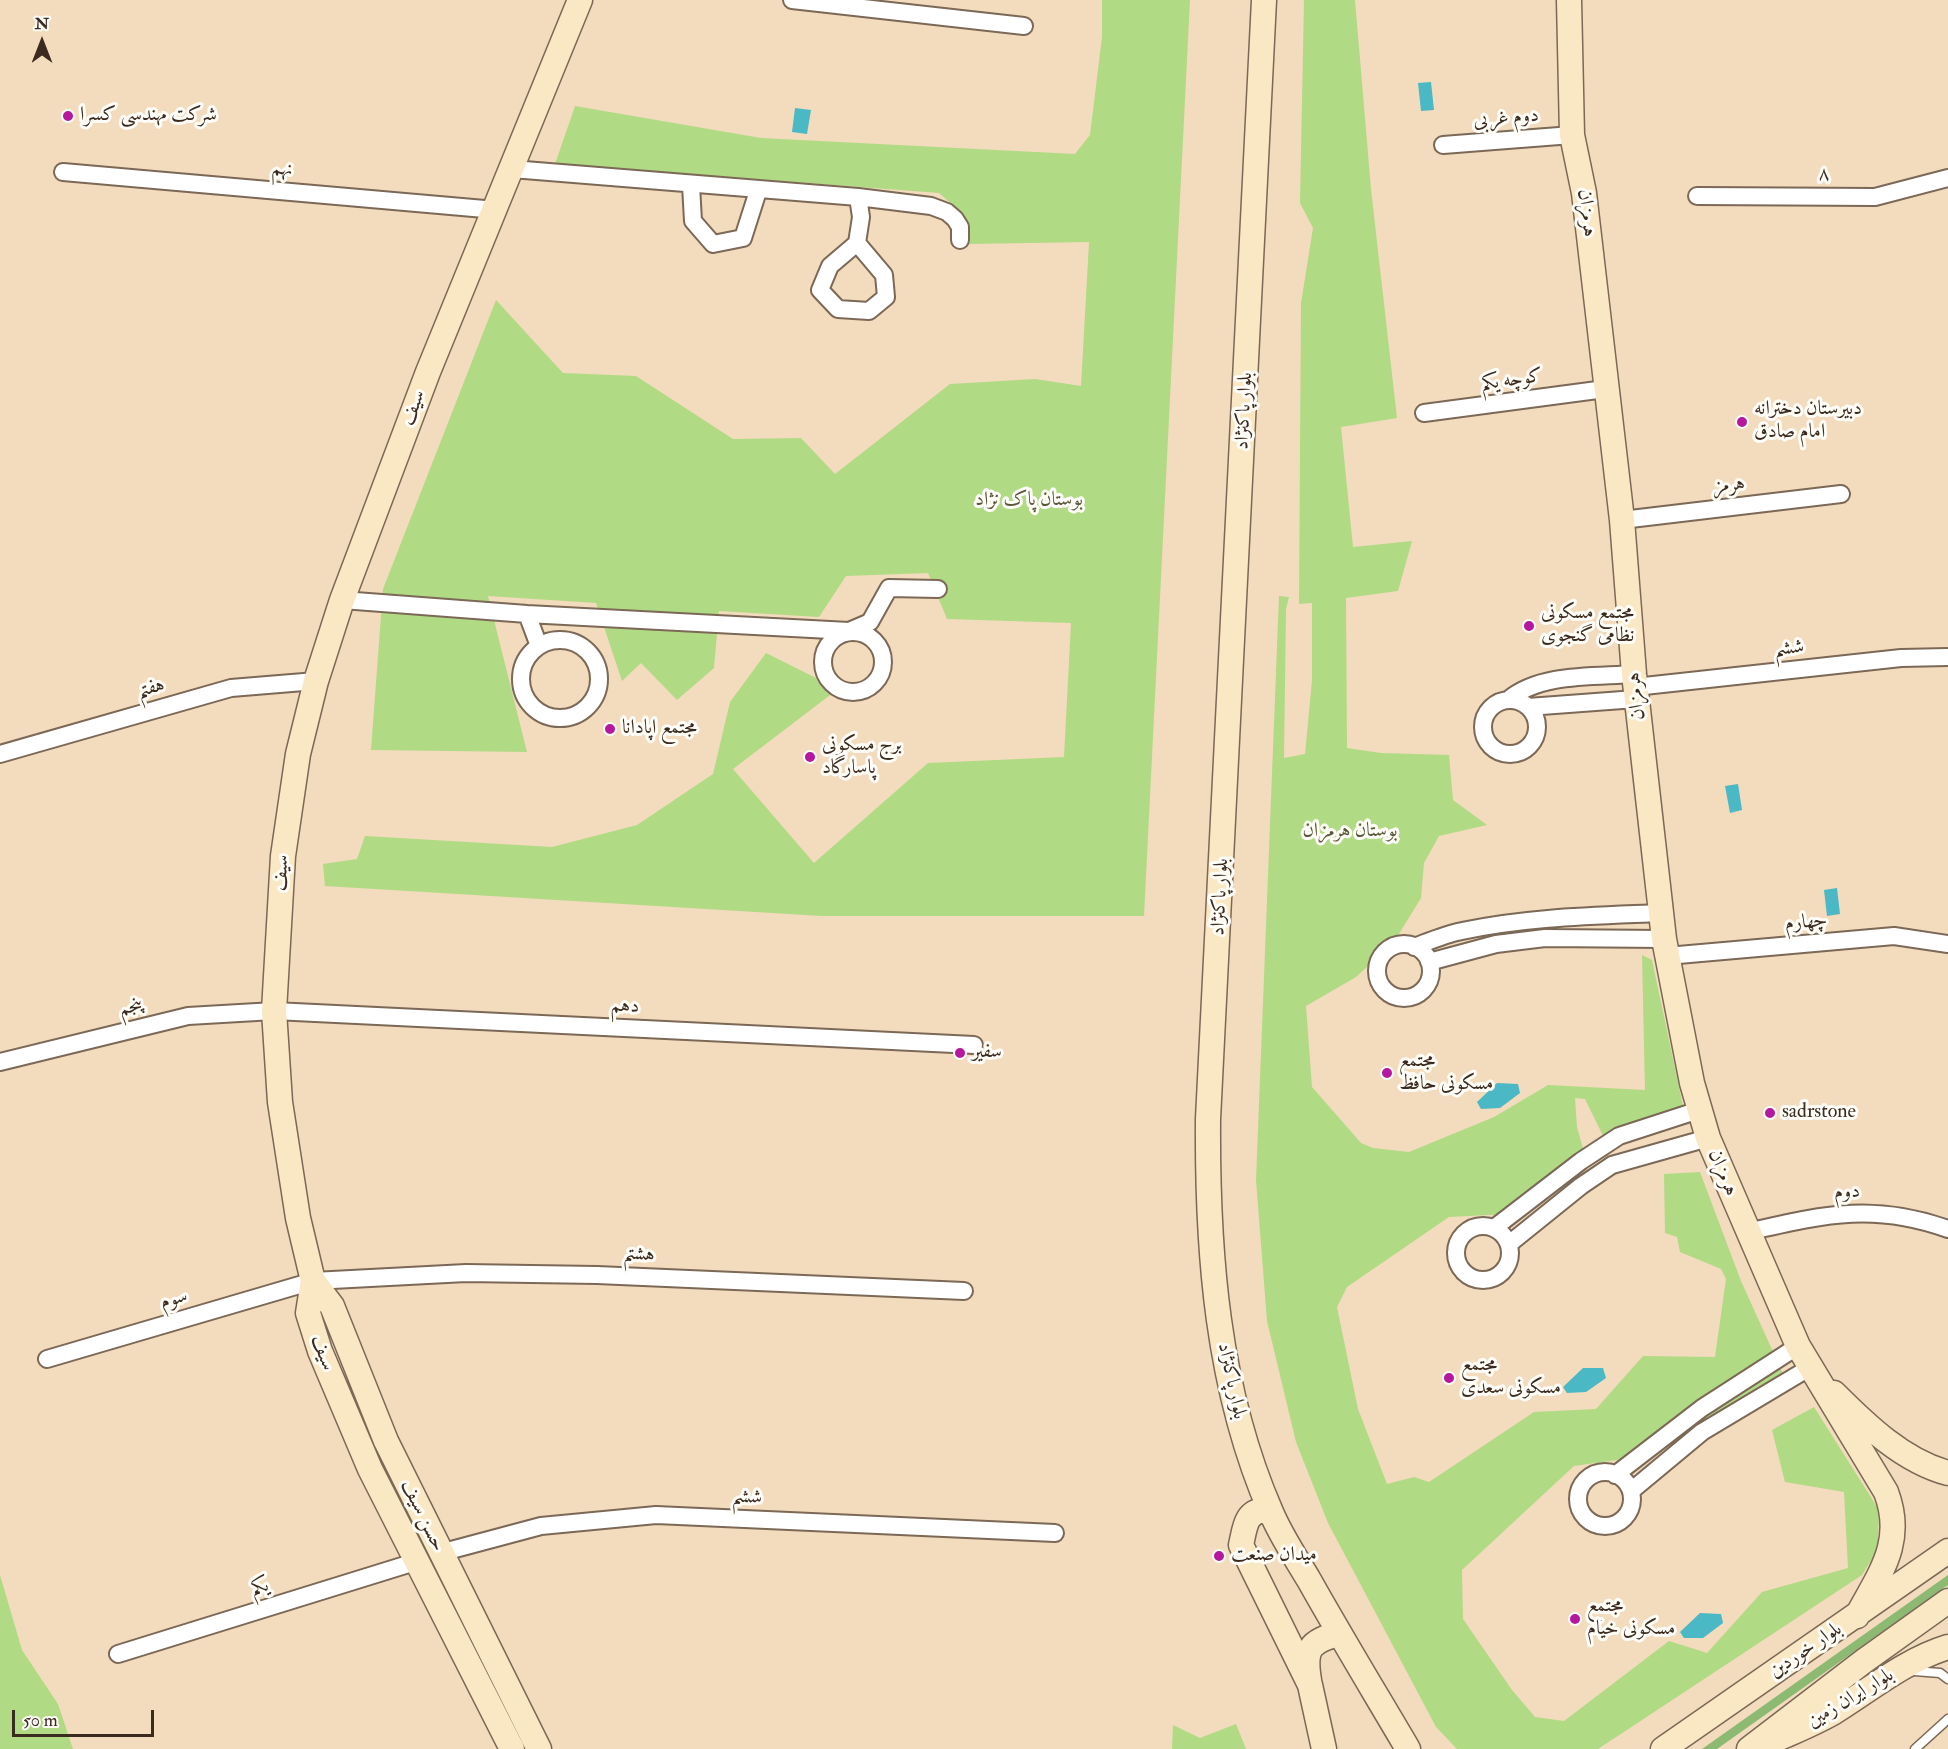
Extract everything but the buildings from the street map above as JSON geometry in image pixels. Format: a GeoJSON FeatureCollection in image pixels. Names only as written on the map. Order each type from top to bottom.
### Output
{"type":"FeatureCollection","features":[{"type":"Feature","properties":{"kind":"street","name":"سیف"},"geometry":{"type":"LineString","coordinates":[[512,1749],[415,1562],[365,1459],[320,1351],[308,1313],[313,1281],[298,1218],[285,1136],[274,1011],[283,856],[298,754],[316,681],[342,600],[428,372],[580,0]]}},
{"type":"Feature","properties":{"kind":"street"},"geometry":{"type":"LineString","coordinates":[[792,0],[1024,26]]}},
{"type":"Feature","properties":{"kind":"street","name":"بلوار پاکنژاد"},"geometry":{"type":"LineString","coordinates":[[1264,0],[1208,1119],[1208,1210],[1219,1324],[1242,1434],[1272,1515],[1339,1634],[1408,1749]]}},
{"type":"Feature","properties":{"kind":"street","name":"هرمزان"},"geometry":{"type":"LineString","coordinates":[[1569,0],[1572,135],[1584,193],[1622,520],[1635,686],[1666,948],[1699,1110],[1707,1138],[1809,1368],[1886,1492],[1893,1517],[1893,1544],[1857,1616]]}},
{"type":"Feature","properties":{"kind":"street","name":"دوم غربی"},"geometry":{"type":"LineString","coordinates":[[1443,145],[1572,135]]}},
{"type":"Feature","properties":{"kind":"street"},"geometry":{"type":"LineString","coordinates":[[512,169],[758,191],[858,197],[931,206],[946,212],[960,226],[960,240]]}},
{"type":"Feature","properties":{"kind":"street","name":"نهم"},"geometry":{"type":"LineString","coordinates":[[63,172],[496,210]]}},
{"type":"Feature","properties":{"kind":"street","name":"۸"},"geometry":{"type":"LineString","coordinates":[[1697,196],[1875,197],[1948,178]]}},
{"type":"Feature","properties":{"kind":"street"},"geometry":{"type":"LineString","coordinates":[[691,185],[693,220],[713,244],[743,238],[758,191]]}},
{"type":"Feature","properties":{"kind":"street"},"geometry":{"type":"LineString","coordinates":[[857,243],[861,217],[858,197]]}},
{"type":"Feature","properties":{"kind":"street","name":"کوچه یکم"},"geometry":{"type":"LineString","coordinates":[[1424,413],[1605,389]]}},
{"type":"Feature","properties":{"kind":"street","name":"هرمز"},"geometry":{"type":"LineString","coordinates":[[1622,520],[1841,494]]}},
{"type":"Feature","properties":{"kind":"street"},"geometry":{"type":"LineString","coordinates":[[342,600],[526,614],[849,631],[870,622],[889,588],[938,589]]}},
{"type":"Feature","properties":{"kind":"street"},"geometry":{"type":"LineString","coordinates":[[526,614],[539,646]]}},
{"type":"Feature","properties":{"kind":"street"},"geometry":{"type":"LineString","coordinates":[[565,640],[578,644],[593,658],[600,677],[598,690],[584,711],[560,718],[537,711],[528,702],[521,678],[530,655],[539,646],[552,641],[565,640]]}},
{"type":"Feature","properties":{"kind":"street","name":"ششم"},"geometry":{"type":"LineString","coordinates":[[1635,686],[1901,658],[1948,657]]}},
{"type":"Feature","properties":{"kind":"street","name":"هفتم"},"geometry":{"type":"LineString","coordinates":[[0,754],[231,688],[316,681]]}},
{"type":"Feature","properties":{"kind":"street"},"geometry":{"type":"LineString","coordinates":[[1508,700],[1521,702],[1528,707],[1536,718],[1538,728],[1531,744],[1516,754],[1498,752],[1486,739],[1483,722],[1492,707],[1508,700],[1521,689],[1545,682],[1635,686]]}},
{"type":"Feature","properties":{"kind":"street"},"geometry":{"type":"LineString","coordinates":[[1528,707],[1635,686]]}},
{"type":"Feature","properties":{"kind":"street"},"geometry":{"type":"LineString","coordinates":[[1414,946],[1425,954],[1429,962],[1429,980],[1418,994],[1400,998],[1384,990],[1377,975],[1380,958],[1393,946],[1401,944],[1414,946],[1460,931],[1540,919],[1661,913]]}},
{"type":"Feature","properties":{"kind":"street"},"geometry":{"type":"LineString","coordinates":[[1540,919],[1545,938]]}},
{"type":"Feature","properties":{"kind":"street","name":"چهارم"},"geometry":{"type":"LineString","coordinates":[[1429,962],[1496,944],[1545,938],[1666,948],[1894,936],[1948,944]]}},
{"type":"Feature","properties":{"kind":"street","name":"دهم"},"geometry":{"type":"LineString","coordinates":[[274,1011],[974,1045]]}},
{"type":"Feature","properties":{"kind":"street","name":"پنجم"},"geometry":{"type":"LineString","coordinates":[[0,1062],[188,1016],[274,1011]]}},
{"type":"Feature","properties":{"kind":"street"},"geometry":{"type":"LineString","coordinates":[[1494,1228],[1505,1237],[1509,1244],[1509,1262],[1497,1276],[1480,1280],[1464,1272],[1456,1257],[1460,1240],[1473,1228],[1494,1228],[1619,1136],[1699,1110]]}},
{"type":"Feature","properties":{"kind":"street"},"geometry":{"type":"LineString","coordinates":[[1509,1244],[1581,1186],[1612,1166],[1707,1138]]}},
{"type":"Feature","properties":{"kind":"street"},"geometry":{"type":"LineString","coordinates":[[1601,1148],[1612,1166]]}},
{"type":"Feature","properties":{"kind":"street","name":"دوم"},"geometry":{"type":"LineString","coordinates":[[1747,1232],[1840,1213],[1885,1213],[1918,1218],[1948,1228]]}},
{"type":"Feature","properties":{"kind":"street","name":"هشتم"},"geometry":{"type":"LineString","coordinates":[[313,1281],[466,1273],[597,1275],[964,1291]]}},
{"type":"Feature","properties":{"kind":"street","name":"سوم"},"geometry":{"type":"LineString","coordinates":[[47,1359],[313,1281]]}},
{"type":"Feature","properties":{"kind":"street","name":"حسن سیف"},"geometry":{"type":"LineString","coordinates":[[313,1281],[332,1306],[369,1403],[440,1553],[538,1749]]}},
{"type":"Feature","properties":{"kind":"street"},"geometry":{"type":"LineString","coordinates":[[1615,1475],[1722,1394],[1798,1346]]}},
{"type":"Feature","properties":{"kind":"street"},"geometry":{"type":"LineString","coordinates":[[1631,1491],[1702,1432],[1809,1368]]}},
{"type":"Feature","properties":{"kind":"street","name":"هرمزان"},"geometry":{"type":"LineString","coordinates":[[1809,1368],[1880,1434],[1913,1458],[1934,1469],[1948,1473]]}},
{"type":"Feature","properties":{"kind":"street"},"geometry":{"type":"LineString","coordinates":[[1722,1394],[1733,1412]]}},
{"type":"Feature","properties":{"kind":"street"},"geometry":{"type":"LineString","coordinates":[[1594,1475],[1615,1475],[1626,1483],[1631,1491],[1630,1509],[1619,1522],[1601,1526],[1586,1518],[1578,1503],[1581,1486],[1594,1475]]}},
{"type":"Feature","properties":{"kind":"street"},"geometry":{"type":"LineString","coordinates":[[1272,1515],[1264,1510],[1254,1511],[1249,1516],[1241,1545],[1310,1685]]}},
{"type":"Feature","properties":{"kind":"street","name":"ششم"},"geometry":{"type":"LineString","coordinates":[[440,1553],[541,1526],[656,1515],[1055,1533]]}},
{"type":"Feature","properties":{"kind":"street","name":"بلوار خوردین"},"geometry":{"type":"LineString","coordinates":[[1663,1749],[1948,1551]]}},
{"type":"Feature","properties":{"kind":"street"},"geometry":{"type":"LineString","coordinates":[[415,1562],[440,1553]]}},
{"type":"Feature","properties":{"kind":"street","name":"یکم"},"geometry":{"type":"LineString","coordinates":[[118,1654],[415,1562]]}},
{"type":"Feature","properties":{"kind":"street","name":"بلوار خوردین"},"geometry":{"type":"LineString","coordinates":[[1751,1749],[1864,1661],[1948,1601]]}},
{"type":"Feature","properties":{"kind":"street"},"geometry":{"type":"LineString","coordinates":[[1324,1749],[1306,1662],[1308,1651],[1321,1638],[1339,1634]]}},
{"type":"Feature","properties":{"kind":"street","name":"بلوار ایران زمین"},"geometry":{"type":"LineString","coordinates":[[1751,1749],[1818,1721],[1887,1677],[1934,1651],[1948,1647]]}},
{"type":"Feature","properties":{"kind":"lane"},"geometry":{"type":"LineString","coordinates":[[1887,1677],[1918,1670],[1940,1673],[1948,1679]]}},
{"type":"Feature","properties":{"kind":"lane"},"geometry":{"type":"LineString","coordinates":[[1915,1749],[1948,1719]]}},
{"type":"Feature","properties":{"kind":"green space","name":"بوستان پاک نژاد"},"geometry":{"type":"Polygon","coordinates":[[[1102,0],[1190,0],[1144,916],[822,916],[325,886],[323,864],[357,859],[365,836],[552,847],[637,825],[713,774],[730,702],[766,653],[838,689],[733,769],[814,863],[928,763],[1064,757],[1071,623],[947,619],[928,573],[846,576],[819,617],[719,611],[714,668],[677,700],[641,663],[622,681],[596,603],[488,596],[527,752],[371,750],[383,589],[496,300],[563,373],[636,376],[733,439],[801,438],[835,474],[950,384],[1035,379],[1081,386],[1089,242],[970,244],[961,212],[939,193],[555,164],[575,106],[761,138],[1075,154],[1090,135],[1102,37],[1102,0]]]}},
{"type":"Feature","properties":{"kind":"green space","name":"بوستان هرمزان"},"geometry":{"type":"Polygon","coordinates":[[[1304,0],[1355,0],[1371,189],[1397,418],[1341,427],[1353,547],[1412,541],[1398,591],[1346,598],[1347,748],[1381,753],[1449,755],[1453,800],[1487,825],[1439,836],[1424,863],[1421,898],[1394,942],[1356,977],[1306,1006],[1312,1087],[1361,1143],[1373,1148],[1409,1152],[1494,1117],[1548,1085],[1645,1090],[1642,955],[1652,960],[1686,1120],[1607,1144],[1585,1099],[1575,1098],[1577,1127],[1586,1159],[1509,1214],[1449,1217],[1347,1287],[1337,1307],[1358,1409],[1387,1484],[1414,1477],[1429,1482],[1534,1412],[1596,1409],[1643,1356],[1715,1357],[1726,1279],[1721,1269],[1680,1252],[1677,1237],[1665,1233],[1664,1174],[1700,1172],[1741,1281],[1784,1376],[1652,1455],[1574,1466],[1462,1570],[1463,1619],[1512,1690],[1535,1717],[1564,1721],[1669,1641],[1707,1653],[1762,1592],[1848,1568],[1844,1492],[1785,1482],[1772,1430],[1814,1407],[1879,1510],[1878,1541],[1873,1557],[1862,1575],[1598,1749],[1457,1749],[1436,1727],[1328,1523],[1296,1442],[1267,1321],[1256,1180],[1279,596],[1289,597],[1286,609],[1284,758],[1305,754],[1312,680],[1312,603],[1299,604],[1301,303],[1313,228],[1300,203],[1304,0]]]}},
{"type":"Feature","properties":{"kind":"green space"},"geometry":{"type":"Polygon","coordinates":[[[0,1575],[22,1650],[58,1704],[73,1749],[0,1749],[0,1575]]]}},
{"type":"Feature","properties":{"kind":"green space"},"geometry":{"type":"Polygon","coordinates":[[[1948,1575],[1948,1585],[1717,1749],[1702,1749],[1948,1575]]]}},
{"type":"Feature","properties":{"kind":"green space"},"geometry":{"type":"Polygon","coordinates":[[[1236,1724],[1246,1749],[1172,1749],[1173,1725],[1200,1738],[1236,1724]]]}},
{"type":"Feature","properties":{"kind":"water"},"geometry":{"type":"Polygon","coordinates":[[[1431,82],[1434,110],[1421,111],[1418,83],[1431,82]]]}},
{"type":"Feature","properties":{"kind":"water"},"geometry":{"type":"Polygon","coordinates":[[[795,108],[811,110],[807,134],[792,132],[795,108]]]}},
{"type":"Feature","properties":{"kind":"water"},"geometry":{"type":"Polygon","coordinates":[[[1738,784],[1742,810],[1730,813],[1725,786],[1738,784]]]}},
{"type":"Feature","properties":{"kind":"water"},"geometry":{"type":"Polygon","coordinates":[[[1837,888],[1840,914],[1827,916],[1824,890],[1837,888]]]}},
{"type":"Feature","properties":{"kind":"water"},"geometry":{"type":"Polygon","coordinates":[[[1497,1083],[1518,1084],[1520,1093],[1500,1108],[1481,1109],[1477,1102],[1497,1083]]]}},
{"type":"Feature","properties":{"kind":"water"},"geometry":{"type":"Polygon","coordinates":[[[1583,1368],[1603,1368],[1606,1378],[1586,1392],[1567,1393],[1563,1387],[1583,1368]]]}},
{"type":"Feature","properties":{"kind":"water"},"geometry":{"type":"Polygon","coordinates":[[[1700,1613],[1721,1614],[1723,1623],[1703,1638],[1684,1638],[1680,1632],[1700,1613]]]}},
{"type":"Feature","properties":{"kind":"place","name":"شرکت مهندسی کسرا"},"geometry":{"type":"Point","coordinates":[68,116]}},
{"type":"Feature","properties":{"kind":"place","name":"دبیرستان دخترانه امام صادق"},"geometry":{"type":"Point","coordinates":[1742,422]}},
{"type":"Feature","properties":{"kind":"place","name":"مجتمع مسکونی نظامی گنجوی"},"geometry":{"type":"Point","coordinates":[1529,626]}},
{"type":"Feature","properties":{"kind":"place","name":"مجتمع اپادانا"},"geometry":{"type":"Point","coordinates":[610,729]}},
{"type":"Feature","properties":{"kind":"place","name":"برج مسکونی پاسارگاد"},"geometry":{"type":"Point","coordinates":[810,757]}},
{"type":"Feature","properties":{"kind":"place","name":"سفیر"},"geometry":{"type":"Point","coordinates":[960,1053]}},
{"type":"Feature","properties":{"kind":"place","name":"مجتمع مسکونی حافظ"},"geometry":{"type":"Point","coordinates":[1387,1073]}},
{"type":"Feature","properties":{"kind":"place","name":"sadrstone"},"geometry":{"type":"Point","coordinates":[1770,1113]}},
{"type":"Feature","properties":{"kind":"place","name":"مجتمع مسکونی سعدی"},"geometry":{"type":"Point","coordinates":[1449,1378]}},
{"type":"Feature","properties":{"kind":"place","name":"میدان صنعت"},"geometry":{"type":"Point","coordinates":[1219,1556]}},
{"type":"Feature","properties":{"kind":"place","name":"مجتمع مسکونی خیام"},"geometry":{"type":"Point","coordinates":[1575,1619]}}]}
